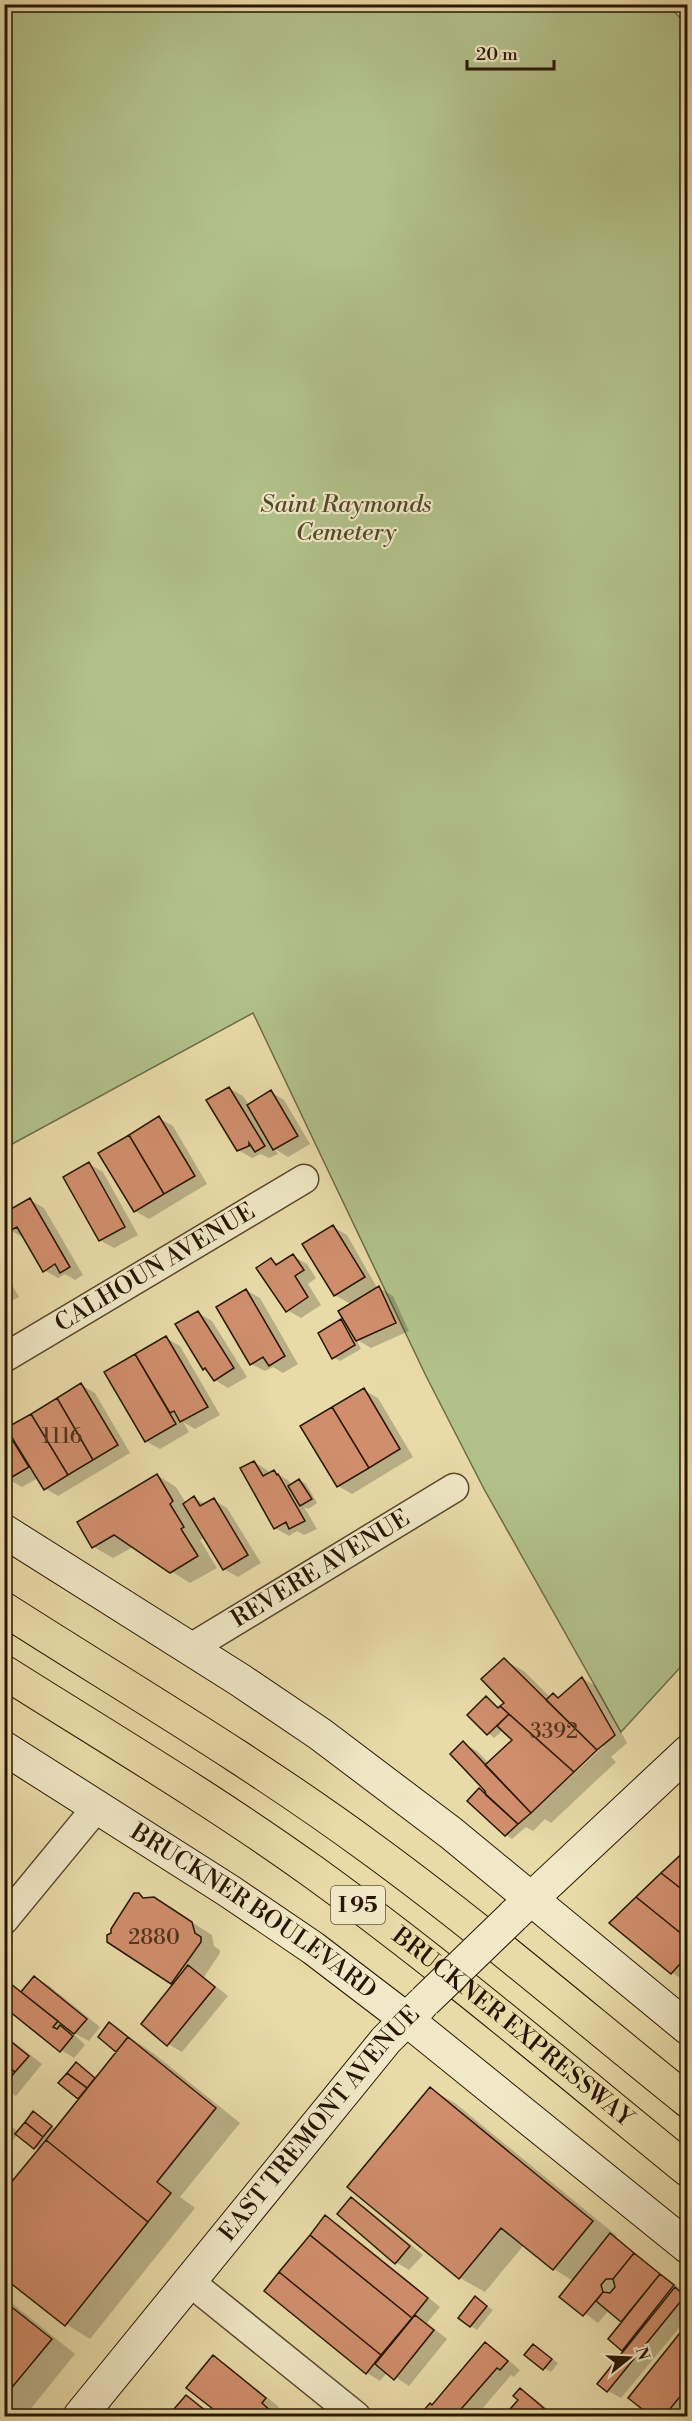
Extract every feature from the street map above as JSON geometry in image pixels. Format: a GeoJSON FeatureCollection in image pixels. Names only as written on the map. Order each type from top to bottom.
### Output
{"type":"FeatureCollection","features":[{"type":"Feature","properties":{"kind":"highway","name":"I 95"},"geometry":{"type":"LineString","coordinates":[[4,1609],[280,1785],[368,1846],[463,1919],[687,2102]]}},
{"type":"Feature","properties":{"kind":"highway","name":"BRUCKNER EXPRESSWAY"},"geometry":{"type":"LineString","coordinates":[[4,1672],[221,1810],[352,1900],[687,2170]]}},
{"type":"Feature","properties":{"kind":"main road"},"geometry":{"type":"LineString","coordinates":[[4,1531],[275,1702],[399,1792],[521,1908],[687,2028]]}},
{"type":"Feature","properties":{"kind":"main road","name":"BRUCKNER BOULEVARD"},"geometry":{"type":"LineString","coordinates":[[4,1748],[272,1919],[347,1973],[416,2010],[687,2247]]}},
{"type":"Feature","properties":{"kind":"main road","name":"EAST TREMONT AVENUE"},"geometry":{"type":"LineString","coordinates":[[80,2416],[386,2040],[521,1908],[687,1752]]}},
{"type":"Feature","properties":{"kind":"street","name":"CALHOUN AVENUE"},"geometry":{"type":"LineString","coordinates":[[4,1358],[304,1179]]}},
{"type":"Feature","properties":{"kind":"street","name":"REVERE AVENUE"},"geometry":{"type":"LineString","coordinates":[[189,1649],[454,1488]]}},
{"type":"Feature","properties":{"kind":"street"},"geometry":{"type":"LineString","coordinates":[[4,1920],[96,1807]]}},
{"type":"Feature","properties":{"kind":"street"},"geometry":{"type":"LineString","coordinates":[[190,2282],[356,2416]]}},
{"type":"Feature","properties":{"kind":"green space","name":"Saint Raymonds Cemetery"},"geometry":{"type":"Polygon","coordinates":[[[5,4],[667,4],[687,25],[688,1659],[621,1732],[484,1489],[426,1376],[253,1013],[5,1148],[5,4]]]}},
{"type":"Feature","properties":{"kind":"building"},"geometry":{"type":"Polygon","coordinates":[[[229,1087],[265,1146],[255,1152],[249,1143],[249,1146],[237,1151],[206,1100],[229,1087]]]}},
{"type":"Feature","properties":{"kind":"building"},"geometry":{"type":"Polygon","coordinates":[[[271,1090],[298,1136],[273,1150],[247,1105],[271,1090]]]}},
{"type":"Feature","properties":{"kind":"building"},"geometry":{"type":"Polygon","coordinates":[[[159,1116],[195,1176],[164,1194],[129,1135],[159,1116]]]}},
{"type":"Feature","properties":{"kind":"building"},"geometry":{"type":"Polygon","coordinates":[[[129,1135],[164,1194],[134,1212],[98,1153],[129,1135]]]}},
{"type":"Feature","properties":{"kind":"building"},"geometry":{"type":"Polygon","coordinates":[[[89,1162],[125,1227],[99,1241],[63,1177],[89,1162]]]}},
{"type":"Feature","properties":{"kind":"building"},"geometry":{"type":"Polygon","coordinates":[[[30,1198],[70,1267],[60,1273],[55,1264],[43,1272],[17,1227],[9,1231],[4,1223],[4,1213],[30,1198]]]}},
{"type":"Feature","properties":{"kind":"building"},"geometry":{"type":"Polygon","coordinates":[[[333,1225],[365,1277],[334,1296],[302,1244],[333,1225]]]}},
{"type":"Feature","properties":{"kind":"building"},"geometry":{"type":"Polygon","coordinates":[[[293,1254],[304,1270],[295,1276],[308,1297],[286,1312],[256,1268],[271,1258],[276,1265],[293,1254]]]}},
{"type":"Feature","properties":{"kind":"building"},"geometry":{"type":"Polygon","coordinates":[[[379,1286],[396,1323],[356,1341],[338,1311],[379,1286]]]}},
{"type":"Feature","properties":{"kind":"building"},"geometry":{"type":"Polygon","coordinates":[[[246,1289],[285,1356],[269,1366],[263,1357],[250,1365],[216,1307],[246,1289]]]}},
{"type":"Feature","properties":{"kind":"building"},"geometry":{"type":"Polygon","coordinates":[[[198,1311],[234,1368],[214,1381],[205,1368],[203,1370],[175,1324],[198,1311]]]}},
{"type":"Feature","properties":{"kind":"building"},"geometry":{"type":"Polygon","coordinates":[[[341,1319],[355,1345],[332,1359],[318,1333],[341,1319]]]}},
{"type":"Feature","properties":{"kind":"building"},"geometry":{"type":"Polygon","coordinates":[[[166,1336],[208,1407],[180,1422],[174,1411],[170,1413],[135,1354],[166,1336]]]}},
{"type":"Feature","properties":{"kind":"building"},"geometry":{"type":"Polygon","coordinates":[[[135,1354],[176,1424],[145,1442],[104,1372],[135,1354]]]}},
{"type":"Feature","properties":{"kind":"building"},"geometry":{"type":"Polygon","coordinates":[[[81,1383],[118,1445],[93,1460],[57,1398],[81,1383]]]}},
{"type":"Feature","properties":{"kind":"building"},"geometry":{"type":"Polygon","coordinates":[[[364,1388],[400,1449],[369,1468],[332,1407],[364,1388]]]}},
{"type":"Feature","properties":{"kind":"building"},"geometry":{"type":"Polygon","coordinates":[[[57,1398],[93,1460],[68,1475],[31,1414],[57,1398]]]}},
{"type":"Feature","properties":{"kind":"building"},"geometry":{"type":"Polygon","coordinates":[[[332,1407],[369,1468],[337,1487],[300,1426],[332,1407]]]}},
{"type":"Feature","properties":{"kind":"building"},"geometry":{"type":"Polygon","coordinates":[[[31,1414],[68,1475],[44,1490],[6,1428],[31,1414]]]}},
{"type":"Feature","properties":{"kind":"building"},"geometry":{"type":"Polygon","coordinates":[[[4,1426],[29,1467],[7,1480],[4,1476],[4,1426]]]}},
{"type":"Feature","properties":{"kind":"building"},"geometry":{"type":"Polygon","coordinates":[[[254,1461],[263,1476],[274,1470],[278,1474],[305,1521],[289,1529],[286,1522],[274,1529],[240,1468],[254,1461]]]}},
{"type":"Feature","properties":{"kind":"building"},"geometry":{"type":"Polygon","coordinates":[[[157,1474],[173,1501],[170,1504],[184,1527],[181,1529],[198,1556],[170,1573],[114,1535],[92,1548],[77,1522],[157,1474]]]}},
{"type":"Feature","properties":{"kind":"building"},"geometry":{"type":"Polygon","coordinates":[[[299,1479],[312,1499],[300,1506],[288,1486],[299,1479]]]}},
{"type":"Feature","properties":{"kind":"building"},"geometry":{"type":"Polygon","coordinates":[[[194,1496],[200,1506],[214,1498],[248,1555],[223,1570],[183,1504],[194,1496]]]}},
{"type":"Feature","properties":{"kind":"building"},"geometry":{"type":"Polygon","coordinates":[[[504,1658],[597,1750],[574,1772],[500,1706],[504,1703],[481,1679],[504,1658]]]}},
{"type":"Feature","properties":{"kind":"building"},"geometry":{"type":"Polygon","coordinates":[[[582,1677],[615,1735],[597,1750],[546,1700],[553,1693],[558,1698],[582,1677]]]}},
{"type":"Feature","properties":{"kind":"building"},"geometry":{"type":"Polygon","coordinates":[[[486,1696],[498,1708],[500,1706],[509,1714],[487,1735],[467,1715],[486,1696]]]}},
{"type":"Feature","properties":{"kind":"building"},"geometry":{"type":"Polygon","coordinates":[[[509,1714],[574,1772],[531,1813],[485,1765],[512,1740],[497,1726],[509,1714]]]}},
{"type":"Feature","properties":{"kind":"building"},"geometry":{"type":"Polygon","coordinates":[[[463,1741],[531,1813],[518,1824],[486,1795],[485,1791],[450,1754],[463,1741]]]}},
{"type":"Feature","properties":{"kind":"building"},"geometry":{"type":"Polygon","coordinates":[[[479,1788],[518,1824],[505,1836],[467,1801],[479,1788]]]}},
{"type":"Feature","properties":{"kind":"building"},"geometry":{"type":"Polygon","coordinates":[[[688,1848],[688,1894],[661,1873],[688,1848]]]}},
{"type":"Feature","properties":{"kind":"building"},"geometry":{"type":"Polygon","coordinates":[[[661,1873],[688,1894],[688,1939],[636,1897],[661,1873]]]}},
{"type":"Feature","properties":{"kind":"building"},"geometry":{"type":"Polygon","coordinates":[[[134,1893],[139,1893],[143,1898],[154,1897],[192,1922],[195,1933],[201,1937],[201,1942],[171,1984],[107,1942],[107,1935],[111,1933],[111,1929],[134,1893]]]}},
{"type":"Feature","properties":{"kind":"building"},"geometry":{"type":"Polygon","coordinates":[[[636,1897],[688,1939],[688,1955],[671,1974],[609,1923],[636,1897]]]}},
{"type":"Feature","properties":{"kind":"building"},"geometry":{"type":"Polygon","coordinates":[[[188,1965],[215,1987],[167,2046],[141,2024],[188,1965]]]}},
{"type":"Feature","properties":{"kind":"building"},"geometry":{"type":"Polygon","coordinates":[[[34,1976],[87,2019],[74,2034],[21,1992],[34,1976]]]}},
{"type":"Feature","properties":{"kind":"building"},"geometry":{"type":"Polygon","coordinates":[[[11,1984],[58,2021],[53,2027],[57,2029],[60,2025],[73,2036],[60,2052],[4,2007],[4,1992],[11,1984]]]}},
{"type":"Feature","properties":{"kind":"building"},"geometry":{"type":"Polygon","coordinates":[[[109,2022],[128,2037],[116,2052],[98,2037],[109,2022]]]}},
{"type":"Feature","properties":{"kind":"building"},"geometry":{"type":"Polygon","coordinates":[[[4,2036],[29,2056],[15,2072],[4,2064],[4,2036]]]}},
{"type":"Feature","properties":{"kind":"building"},"geometry":{"type":"Polygon","coordinates":[[[128,2037],[216,2108],[157,2182],[171,2193],[148,2222],[46,2140],[128,2037]]]}},
{"type":"Feature","properties":{"kind":"building"},"geometry":{"type":"Polygon","coordinates":[[[76,2062],[95,2078],[87,2088],[67,2073],[76,2062]]]}},
{"type":"Feature","properties":{"kind":"building"},"geometry":{"type":"Polygon","coordinates":[[[4,2064],[15,2072],[4,2086],[4,2064]]]}},
{"type":"Feature","properties":{"kind":"building"},"geometry":{"type":"Polygon","coordinates":[[[67,2073],[87,2088],[78,2099],[58,2083],[67,2073]]]}},
{"type":"Feature","properties":{"kind":"building"},"geometry":{"type":"Polygon","coordinates":[[[430,2087],[593,2221],[553,2270],[501,2228],[459,2279],[347,2187],[430,2087]]]}},
{"type":"Feature","properties":{"kind":"building"},"geometry":{"type":"Polygon","coordinates":[[[33,2111],[52,2126],[43,2137],[25,2122],[33,2111]]]}},
{"type":"Feature","properties":{"kind":"building"},"geometry":{"type":"Polygon","coordinates":[[[25,2122],[43,2137],[34,2149],[15,2134],[25,2122]]]}},
{"type":"Feature","properties":{"kind":"building"},"geometry":{"type":"Polygon","coordinates":[[[46,2140],[148,2222],[65,2326],[4,2278],[4,2210],[10,2203],[4,2198],[4,2191],[46,2140]]]}},
{"type":"Feature","properties":{"kind":"building"},"geometry":{"type":"Polygon","coordinates":[[[351,2197],[410,2246],[395,2264],[337,2214],[351,2197]]]}},
{"type":"Feature","properties":{"kind":"building"},"geometry":{"type":"Polygon","coordinates":[[[325,2215],[428,2298],[412,2318],[310,2235],[325,2215]]]}},
{"type":"Feature","properties":{"kind":"building"},"geometry":{"type":"Polygon","coordinates":[[[610,2233],[634,2253],[613,2279],[606,2279],[601,2285],[603,2292],[583,2316],[559,2297],[610,2233]]]}},
{"type":"Feature","properties":{"kind":"building"},"geometry":{"type":"Polygon","coordinates":[[[310,2235],[412,2318],[381,2355],[279,2272],[310,2235]]]}},
{"type":"Feature","properties":{"kind":"building"},"geometry":{"type":"Polygon","coordinates":[[[634,2253],[660,2274],[621,2322],[596,2301],[603,2292],[610,2293],[615,2287],[613,2279],[634,2253]]]}},
{"type":"Feature","properties":{"kind":"building"},"geometry":{"type":"Polygon","coordinates":[[[279,2272],[381,2355],[366,2374],[264,2291],[279,2272]]]}},
{"type":"Feature","properties":{"kind":"building"},"geometry":{"type":"Polygon","coordinates":[[[660,2274],[674,2285],[622,2351],[608,2339],[660,2274]]]}},
{"type":"Feature","properties":{"kind":"building"},"geometry":{"type":"Polygon","coordinates":[[[675,2287],[685,2296],[607,2392],[597,2384],[675,2287]]]}},
{"type":"Feature","properties":{"kind":"building"},"geometry":{"type":"Polygon","coordinates":[[[475,2296],[487,2306],[470,2327],[458,2318],[475,2296]]]}},
{"type":"Feature","properties":{"kind":"building"},"geometry":{"type":"Polygon","coordinates":[[[4,2301],[52,2339],[4,2397],[4,2301]]]}},
{"type":"Feature","properties":{"kind":"building"},"geometry":{"type":"Polygon","coordinates":[[[415,2315],[434,2330],[394,2380],[375,2364],[415,2315]]]}},
{"type":"Feature","properties":{"kind":"building"},"geometry":{"type":"Polygon","coordinates":[[[688,2323],[688,2387],[664,2416],[651,2416],[628,2398],[688,2323]]]}},
{"type":"Feature","properties":{"kind":"building"},"geometry":{"type":"Polygon","coordinates":[[[485,2342],[508,2361],[500,2370],[497,2368],[455,2416],[419,2416],[430,2403],[432,2405],[485,2342]]]}},
{"type":"Feature","properties":{"kind":"building"},"geometry":{"type":"Polygon","coordinates":[[[533,2344],[552,2359],[543,2370],[524,2355],[533,2344]]]}},
{"type":"Feature","properties":{"kind":"building"},"geometry":{"type":"Polygon","coordinates":[[[213,2355],[266,2398],[262,2403],[276,2416],[222,2416],[186,2388],[213,2355]]]}},
{"type":"Feature","properties":{"kind":"building"},"geometry":{"type":"Polygon","coordinates":[[[520,2388],[546,2410],[540,2416],[504,2416],[518,2400],[513,2396],[520,2388]]]}},
{"type":"Feature","properties":{"kind":"building"},"geometry":{"type":"Polygon","coordinates":[[[186,2395],[212,2416],[168,2416],[186,2395]]]}}]}
